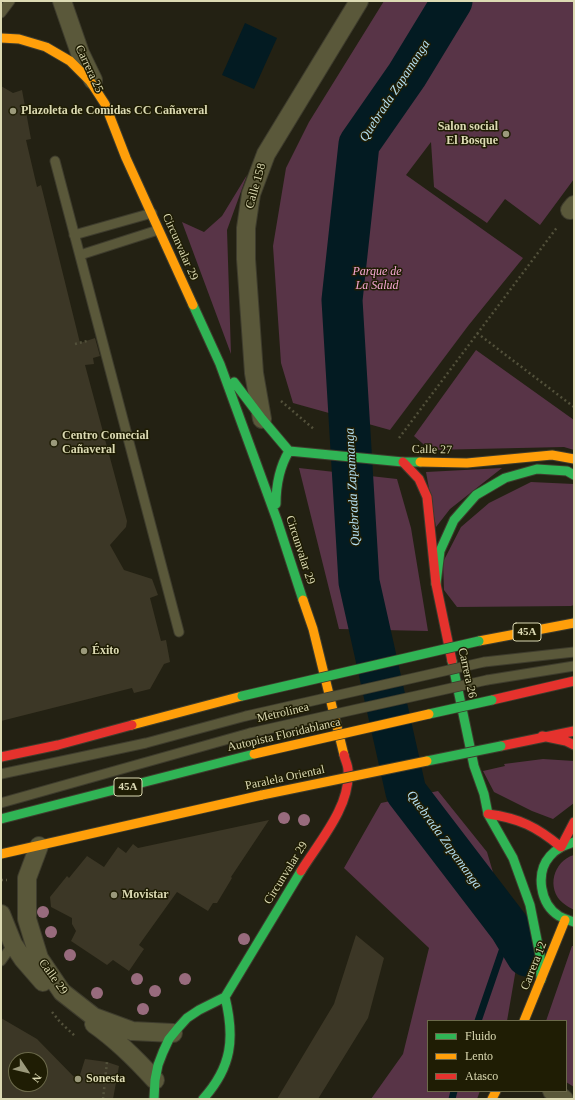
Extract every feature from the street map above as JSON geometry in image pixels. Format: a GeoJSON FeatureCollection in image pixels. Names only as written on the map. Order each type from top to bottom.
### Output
{"type":"FeatureCollection","features":[{"type":"Feature","properties":{"kind":"main road","name":"Carrera 25"},"geometry":{"type":"LineString","coordinates":[[1,38],[19,39],[46,47],[70,61],[90,81],[105,104]]}},
{"type":"Feature","properties":{"kind":"main road","name":"Circunvalar 29"},"geometry":{"type":"LineString","coordinates":[[105,104],[126,158],[220,364],[277,520],[313,629],[348,770],[346,792],[338,813],[282,901],[225,997]]}},
{"type":"Feature","properties":{"kind":"main road"},"geometry":{"type":"LineString","coordinates":[[220,364],[262,419],[289,451],[283,460],[278,474],[275,490],[277,520]]}},
{"type":"Feature","properties":{"kind":"main road","name":"Calle 27"},"geometry":{"type":"LineString","coordinates":[[289,451],[399,461],[467,463],[552,455],[574,459]]}},
{"type":"Feature","properties":{"kind":"main road","name":"Carrera 26"},"geometry":{"type":"LineString","coordinates":[[399,461],[419,479],[427,497],[436,584],[474,766],[484,794],[488,814],[513,858],[530,905],[540,955],[541,980]]}},
{"type":"Feature","properties":{"kind":"main road"},"geometry":{"type":"LineString","coordinates":[[436,584],[440,551],[451,526],[454,520],[476,495],[504,478],[537,469],[567,471],[574,474]]}},
{"type":"Feature","properties":{"kind":"main road","name":"45A"},"geometry":{"type":"LineString","coordinates":[[1,757],[58,745],[242,696],[479,641],[574,623]]}},
{"type":"Feature","properties":{"kind":"main road","name":"Autopista Floridablanca"},"geometry":{"type":"LineString","coordinates":[[1,819],[254,754],[574,681]]}},
{"type":"Feature","properties":{"kind":"main road","name":"Paralela Oriental"},"geometry":{"type":"LineString","coordinates":[[1,854],[262,795],[574,730]]}},
{"type":"Feature","properties":{"kind":"main road"},"geometry":{"type":"LineString","coordinates":[[542,736],[574,744]]}},
{"type":"Feature","properties":{"kind":"main road"},"geometry":{"type":"LineString","coordinates":[[488,814],[510,817],[528,824],[545,834],[561,847]]}},
{"type":"Feature","properties":{"kind":"main road"},"geometry":{"type":"LineString","coordinates":[[561,847],[574,822]]}},
{"type":"Feature","properties":{"kind":"main road"},"geometry":{"type":"LineString","coordinates":[[570,921],[553,912],[548,906],[541,892],[540,885],[542,870],[545,863],[555,851],[574,842]]}},
{"type":"Feature","properties":{"kind":"main road","name":"Carrera 12"},"geometry":{"type":"LineString","coordinates":[[524,1020],[541,980],[570,921]]}},
{"type":"Feature","properties":{"kind":"main road"},"geometry":{"type":"LineString","coordinates":[[154,1099],[161,1056],[173,1033],[197,1010],[225,997],[231,1027],[228,1058],[214,1085],[203,1099]]}},
{"type":"Feature","properties":{"kind":"street","name":"Carrera 25"},"geometry":{"type":"LineString","coordinates":[[62,1],[80,53],[105,104]]}},
{"type":"Feature","properties":{"kind":"street","name":"Calle 158"},"geometry":{"type":"LineString","coordinates":[[262,419],[254,373],[246,259],[246,228],[251,194],[266,154],[359,1]]}},
{"type":"Feature","properties":{"kind":"street","name":"Calle 29"},"geometry":{"type":"LineString","coordinates":[[39,846],[27,878],[27,919],[39,958],[62,992],[94,1017],[132,1031],[173,1033]]}},
{"type":"Feature","properties":{"kind":"street","name":"Calle 29"},"geometry":{"type":"LineString","coordinates":[[1,914],[13,944],[23,959],[49,989],[68,1007],[111,1036],[156,1080]]}},
{"type":"Feature","properties":{"kind":"street"},"geometry":{"type":"LineString","coordinates":[[554,1092],[564,1099]]}},
{"type":"Feature","properties":{"kind":"lane"},"geometry":{"type":"LineString","coordinates":[[1,12],[10,1]]}},
{"type":"Feature","properties":{"kind":"lane"},"geometry":{"type":"LineString","coordinates":[[55,161],[178,632]]}},
{"type":"Feature","properties":{"kind":"lane"},"geometry":{"type":"LineString","coordinates":[[74,235],[152,213]]}},
{"type":"Feature","properties":{"kind":"lane"},"geometry":{"type":"LineString","coordinates":[[80,255],[158,230]]}},
{"type":"Feature","properties":{"kind":"lane","name":"Metrolínea"},"geometry":{"type":"LineString","coordinates":[[1,774],[146,743],[246,716],[484,662],[574,652]]}},
{"type":"Feature","properties":{"kind":"lane","name":"Metrolínea"},"geometry":{"type":"LineString","coordinates":[[1,803],[250,733],[487,680],[574,666]]}},
{"type":"Feature","properties":{"kind":"lane"},"geometry":{"type":"LineString","coordinates":[[1,961],[13,944]]}},
{"type":"Feature","properties":{"kind":"path"},"geometry":{"type":"LineString","coordinates":[[400,438],[572,207]]}},
{"type":"Feature","properties":{"kind":"path"},"geometry":{"type":"LineString","coordinates":[[477,333],[574,407]]}},
{"type":"Feature","properties":{"kind":"path"},"geometry":{"type":"LineString","coordinates":[[52,1011],[60,1022],[81,1042]]}},
{"type":"Feature","properties":{"kind":"path"},"geometry":{"type":"LineString","coordinates":[[103,1099],[107,1057]]}},
{"type":"Feature","properties":{"kind":"green space","name":"Parque de La Salud"},"geometry":{"type":"Polygon","coordinates":[[[384,1],[574,1],[574,179],[540,225],[505,199],[487,223],[434,187],[431,142],[406,175],[523,258],[468,326],[390,430],[293,403],[281,363],[273,246],[286,168],[309,122],[384,1]]]}},
{"type":"Feature","properties":{"kind":"green space"},"geometry":{"type":"Polygon","coordinates":[[[247,175],[227,230],[231,354],[182,222],[204,232],[222,216],[247,175]]]}},
{"type":"Feature","properties":{"kind":"green space"},"geometry":{"type":"Polygon","coordinates":[[[476,350],[574,420],[574,450],[564,447],[430,450],[414,436],[476,350]]]}},
{"type":"Feature","properties":{"kind":"green space"},"geometry":{"type":"Polygon","coordinates":[[[299,468],[397,479],[411,528],[428,631],[339,629],[299,468]]]}},
{"type":"Feature","properties":{"kind":"green space"},"geometry":{"type":"Polygon","coordinates":[[[502,468],[450,509],[436,527],[426,472],[502,468]]]}},
{"type":"Feature","properties":{"kind":"green space"},"geometry":{"type":"Polygon","coordinates":[[[531,482],[574,484],[574,605],[457,607],[444,590],[443,562],[461,527],[489,503],[531,482]]]}},
{"type":"Feature","properties":{"kind":"green space"},"geometry":{"type":"Polygon","coordinates":[[[543,759],[574,761],[574,803],[553,819],[532,811],[494,792],[483,771],[505,766],[504,764],[543,759]]]}},
{"type":"Feature","properties":{"kind":"green space"},"geometry":{"type":"Polygon","coordinates":[[[438,791],[487,852],[518,957],[507,1020],[427,1020],[427,1092],[480,1092],[477,1099],[371,1099],[403,1054],[429,948],[344,868],[381,803],[438,791]]]}},
{"type":"Feature","properties":{"kind":"green space"},"geometry":{"type":"Polygon","coordinates":[[[574,855],[574,910],[564,904],[558,897],[553,883],[554,876],[561,863],[574,855]]]}},
{"type":"Feature","properties":{"kind":"green space"},"geometry":{"type":"Polygon","coordinates":[[[572,946],[574,946],[574,1087],[567,1083],[567,1020],[546,1020],[572,946]]]}},
{"type":"Feature","properties":{"kind":"water"},"geometry":{"type":"Polygon","coordinates":[[[245,23],[277,38],[254,89],[222,75],[245,23]]]}},
{"type":"Feature","properties":{"kind":"building","name":"Centro Comecial Cañaveral"},"geometry":{"type":"Polygon","coordinates":[[[1,86],[13,93],[22,90],[31,139],[26,140],[37,187],[41,185],[80,343],[95,338],[100,356],[93,358],[94,364],[85,365],[127,521],[126,527],[110,545],[124,570],[152,579],[158,595],[150,598],[161,641],[166,640],[170,662],[164,664],[150,689],[134,693],[132,688],[1,721],[1,86]]]}},
{"type":"Feature","properties":{"kind":"building","name":"Movistar"},"geometry":{"type":"Polygon","coordinates":[[[269,820],[231,877],[232,878],[217,903],[213,903],[208,911],[177,892],[139,945],[144,949],[129,971],[113,960],[107,965],[71,941],[76,931],[72,924],[72,918],[51,907],[50,897],[67,876],[69,878],[87,856],[104,867],[118,847],[126,853],[133,844],[138,848],[269,820]]]}},
{"type":"Feature","properties":{"kind":"building"},"geometry":{"type":"Polygon","coordinates":[[[356,935],[384,958],[368,1018],[318,1099],[277,1099],[334,1004],[356,935]]]}},
{"type":"Feature","properties":{"kind":"building","name":"Sonesta"},"geometry":{"type":"Polygon","coordinates":[[[1,1018],[37,1039],[78,1081],[85,1059],[107,1062],[119,1066],[113,1099],[1,1099],[1,1018]]]}},
{"type":"Feature","properties":{"kind":"waterway","name":"Quebrada Zapamanga"},"geometry":{"type":"LineString","coordinates":[[452,1],[407,75],[359,144],[342,300],[359,582],[406,792],[510,928],[527,956]]}},
{"type":"Feature","properties":{"kind":"waterway"},"geometry":{"type":"LineString","coordinates":[[478,1020],[510,928]]}},
{"type":"Feature","properties":{"kind":"waterway"},"geometry":{"type":"LineString","coordinates":[[452,1099],[454,1092]]}},
{"type":"Feature","properties":{"kind":"traffic: fast"},"geometry":{"type":"LineString","coordinates":[[193,305],[220,364],[277,520],[303,600]]}},
{"type":"Feature","properties":{"kind":"traffic: fast"},"geometry":{"type":"LineString","coordinates":[[234,382],[289,451],[403,462],[420,462]]}},
{"type":"Feature","properties":{"kind":"traffic: fast"},"geometry":{"type":"LineString","coordinates":[[276,504],[279,476],[289,451]]}},
{"type":"Feature","properties":{"kind":"traffic: fast"},"geometry":{"type":"LineString","coordinates":[[436,584],[440,551],[454,520],[476,495],[505,478],[537,469],[567,471],[574,475]]}},
{"type":"Feature","properties":{"kind":"traffic: fast"},"geometry":{"type":"LineString","coordinates":[[242,696],[479,641]]}},
{"type":"Feature","properties":{"kind":"traffic: fast"},"geometry":{"type":"LineString","coordinates":[[452,661],[474,766],[484,794],[488,814],[513,858],[530,905],[540,955],[541,980]]}},
{"type":"Feature","properties":{"kind":"traffic: fast"},"geometry":{"type":"LineString","coordinates":[[429,714],[492,700]]}},
{"type":"Feature","properties":{"kind":"traffic: fast"},"geometry":{"type":"LineString","coordinates":[[427,761],[501,746]]}},
{"type":"Feature","properties":{"kind":"traffic: fast"},"geometry":{"type":"LineString","coordinates":[[1,819],[254,754]]}},
{"type":"Feature","properties":{"kind":"traffic: fast"},"geometry":{"type":"LineString","coordinates":[[574,842],[558,849],[550,856],[545,863],[541,879],[547,904],[559,916],[574,922]]}},
{"type":"Feature","properties":{"kind":"traffic: fast"},"geometry":{"type":"LineString","coordinates":[[154,1099],[155,1080],[158,1065],[169,1039],[187,1018],[225,997],[301,871]]}},
{"type":"Feature","properties":{"kind":"traffic: fast"},"geometry":{"type":"LineString","coordinates":[[203,1099],[213,1087],[220,1075],[229,1051],[230,1026],[225,997]]}},
{"type":"Feature","properties":{"kind":"traffic: slow"},"geometry":{"type":"LineString","coordinates":[[1,38],[19,39],[46,47],[70,61],[90,81],[105,104],[126,158],[193,305]]}},
{"type":"Feature","properties":{"kind":"traffic: slow"},"geometry":{"type":"LineString","coordinates":[[420,462],[467,463],[552,455],[574,459]]}},
{"type":"Feature","properties":{"kind":"traffic: slow"},"geometry":{"type":"LineString","coordinates":[[303,600],[313,629],[344,755]]}},
{"type":"Feature","properties":{"kind":"traffic: slow"},"geometry":{"type":"LineString","coordinates":[[479,641],[574,623]]}},
{"type":"Feature","properties":{"kind":"traffic: slow"},"geometry":{"type":"LineString","coordinates":[[132,725],[242,696]]}},
{"type":"Feature","properties":{"kind":"traffic: slow"},"geometry":{"type":"LineString","coordinates":[[254,754],[429,714]]}},
{"type":"Feature","properties":{"kind":"traffic: slow"},"geometry":{"type":"LineString","coordinates":[[262,795],[427,761]]}},
{"type":"Feature","properties":{"kind":"traffic: slow"},"geometry":{"type":"LineString","coordinates":[[1,854],[262,795]]}},
{"type":"Feature","properties":{"kind":"traffic: slow"},"geometry":{"type":"LineString","coordinates":[[524,1020],[565,920]]}},
{"type":"Feature","properties":{"kind":"traffic: slow"},"geometry":{"type":"LineString","coordinates":[[492,1099],[496,1092]]}},
{"type":"Feature","properties":{"kind":"traffic: jam"},"geometry":{"type":"LineString","coordinates":[[403,462],[419,479],[427,497],[436,584],[452,661]]}},
{"type":"Feature","properties":{"kind":"traffic: jam"},"geometry":{"type":"LineString","coordinates":[[492,700],[574,681]]}},
{"type":"Feature","properties":{"kind":"traffic: jam"},"geometry":{"type":"LineString","coordinates":[[1,757],[58,745],[132,725]]}},
{"type":"Feature","properties":{"kind":"traffic: jam"},"geometry":{"type":"LineString","coordinates":[[501,746],[574,731]]}},
{"type":"Feature","properties":{"kind":"traffic: jam"},"geometry":{"type":"LineString","coordinates":[[542,736],[566,741],[574,745]]}},
{"type":"Feature","properties":{"kind":"traffic: jam"},"geometry":{"type":"LineString","coordinates":[[301,871],[325,836],[344,797],[348,783],[348,766],[344,755]]}},
{"type":"Feature","properties":{"kind":"traffic: jam"},"geometry":{"type":"LineString","coordinates":[[488,814],[509,818],[527,824],[544,834],[561,847],[574,822]]}},
{"type":"Feature","properties":{"kind":"place","name":"Plazoleta de Comidas CC Cañaveral"},"geometry":{"type":"Point","coordinates":[13,111]}},
{"type":"Feature","properties":{"kind":"place","name":"Salon social El Bosque"},"geometry":{"type":"Point","coordinates":[506,134]}},
{"type":"Feature","properties":{"kind":"place","name":"Centro Comecial Cañaveral"},"geometry":{"type":"Point","coordinates":[54,443]}},
{"type":"Feature","properties":{"kind":"place","name":"Éxito"},"geometry":{"type":"Point","coordinates":[84,651]}},
{"type":"Feature","properties":{"kind":"place","name":"Movistar"},"geometry":{"type":"Point","coordinates":[114,895]}},
{"type":"Feature","properties":{"kind":"place","name":"Sonesta"},"geometry":{"type":"Point","coordinates":[78,1079]}}]}
